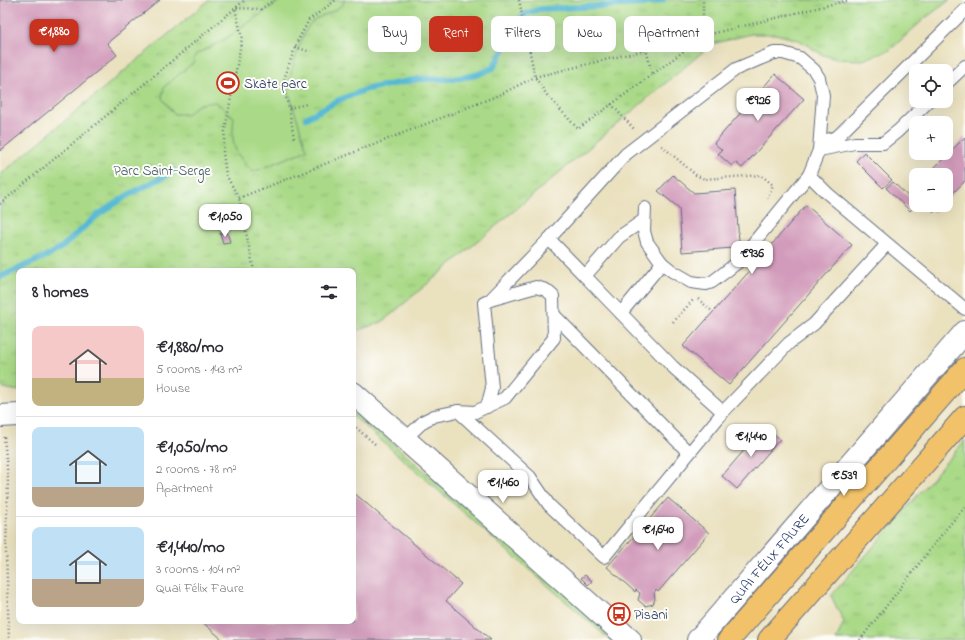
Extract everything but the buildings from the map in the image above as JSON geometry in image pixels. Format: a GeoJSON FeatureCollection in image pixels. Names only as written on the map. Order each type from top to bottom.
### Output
{"type":"FeatureCollection","features":[{"type":"Feature","properties":{"kind":"highway","name":"QUAI FÉLIX FAURE"},"geometry":{"type":"LineString","coordinates":[[729,640],[965,369]]}},
{"type":"Feature","properties":{"kind":"highway"},"geometry":{"type":"LineString","coordinates":[[769,640],[965,417]]}},
{"type":"Feature","properties":{"kind":"street","name":"QUAI FÉLIX FAURE"},"geometry":{"type":"LineString","coordinates":[[698,640],[965,332]]}},
{"type":"Feature","properties":{"kind":"street"},"geometry":{"type":"LineString","coordinates":[[356,396],[630,640]]}},
{"type":"Feature","properties":{"kind":"street"},"geometry":{"type":"LineString","coordinates":[[2,425],[16,417]]}},
{"type":"Feature","properties":{"kind":"lane"},"geometry":{"type":"LineString","coordinates":[[820,146],[837,137],[965,10]]}},
{"type":"Feature","properties":{"kind":"lane"},"geometry":{"type":"LineString","coordinates":[[490,300],[549,239],[626,154],[736,69],[774,53],[783,53],[800,58],[811,67],[819,78],[823,95],[820,146],[809,175],[737,263],[712,282],[706,284],[691,282],[662,263],[648,242],[644,214],[619,237],[585,276]]}},
{"type":"Feature","properties":{"kind":"lane"},"geometry":{"type":"LineString","coordinates":[[953,77],[965,66]]}},
{"type":"Feature","properties":{"kind":"lane"},"geometry":{"type":"LineString","coordinates":[[820,146],[855,143],[883,143],[922,108]]}},
{"type":"Feature","properties":{"kind":"lane"},"geometry":{"type":"LineString","coordinates":[[809,175],[887,244],[965,309]]}},
{"type":"Feature","properties":{"kind":"lane"},"geometry":{"type":"LineString","coordinates":[[549,239],[672,367],[723,412]]}},
{"type":"Feature","properties":{"kind":"lane"},"geometry":{"type":"LineString","coordinates":[[458,411],[530,477],[549,505],[604,557],[723,412],[789,343],[814,324],[887,244]]}},
{"type":"Feature","properties":{"kind":"lane"},"geometry":{"type":"LineString","coordinates":[[621,313],[662,263]]}},
{"type":"Feature","properties":{"kind":"lane"},"geometry":{"type":"LineString","coordinates":[[404,439],[424,421],[434,416],[458,411],[475,412],[505,398],[554,338],[554,296],[546,290],[536,287],[484,303],[483,312],[492,388],[487,406]]}},
{"type":"Feature","properties":{"kind":"lane"},"geometry":{"type":"LineString","coordinates":[[554,315],[689,453]]}},
{"type":"Feature","properties":{"kind":"path"},"geometry":{"type":"LineString","coordinates":[[0,204],[245,0]]}},
{"type":"Feature","properties":{"kind":"path"},"geometry":{"type":"LineString","coordinates":[[235,8],[261,9],[274,0]]}},
{"type":"Feature","properties":{"kind":"path"},"geometry":{"type":"LineString","coordinates":[[294,138],[289,108],[284,95],[284,82],[295,47],[309,20],[336,0]]}},
{"type":"Feature","properties":{"kind":"path"},"geometry":{"type":"LineString","coordinates":[[519,0],[535,78],[578,129],[682,52]]}},
{"type":"Feature","properties":{"kind":"path"},"geometry":{"type":"LineString","coordinates":[[703,0],[703,16]]}},
{"type":"Feature","properties":{"kind":"path"},"geometry":{"type":"LineString","coordinates":[[714,34],[848,0]]}},
{"type":"Feature","properties":{"kind":"path"},"geometry":{"type":"LineString","coordinates":[[235,8],[242,38],[225,130],[223,152],[226,175],[239,198],[253,268]]}},
{"type":"Feature","properties":{"kind":"path"},"geometry":{"type":"LineString","coordinates":[[295,47],[311,52]]}},
{"type":"Feature","properties":{"kind":"path"},"geometry":{"type":"LineString","coordinates":[[239,198],[499,95],[535,78],[638,52]]}},
{"type":"Feature","properties":{"kind":"path"},"geometry":{"type":"LineString","coordinates":[[646,52],[652,74]]}},
{"type":"Feature","properties":{"kind":"path"},"geometry":{"type":"LineString","coordinates":[[289,108],[307,104]]}},
{"type":"Feature","properties":{"kind":"path"},"geometry":{"type":"LineString","coordinates":[[612,104],[633,128],[656,140],[697,176],[705,179],[761,175],[773,185],[764,205]]}},
{"type":"Feature","properties":{"kind":"path"},"geometry":{"type":"LineString","coordinates":[[673,322],[706,284]]}},
{"type":"Feature","properties":{"kind":"path"},"geometry":{"type":"LineString","coordinates":[[695,297],[713,312]]}},
{"type":"Feature","properties":{"kind":"path"},"geometry":{"type":"LineString","coordinates":[[2,425],[6,445],[8,479],[6,552],[9,640]]}},
{"type":"Feature","properties":{"kind":"path"},"geometry":{"type":"LineString","coordinates":[[860,640],[946,529],[965,507]]}},
{"type":"Feature","properties":{"kind":"green space","name":"Parc Saint-Serge"},"geometry":{"type":"Polygon","coordinates":[[[209,0],[950,0],[924,19],[890,50],[863,60],[835,59],[821,54],[799,40],[775,34],[751,34],[714,43],[714,16],[624,16],[624,52],[703,52],[382,322],[356,331],[356,268],[16,268],[16,390],[3,388],[0,385],[0,175],[209,0]]]}},
{"type":"Feature","properties":{"kind":"green space","name":"Skate parc"},"geometry":{"type":"Polygon","coordinates":[[[281,0],[345,0],[339,8],[316,19],[308,27],[300,43],[291,75],[288,90],[307,150],[253,172],[241,159],[235,148],[233,142],[234,117],[216,102],[199,104],[187,114],[174,114],[162,98],[164,87],[194,62],[195,55],[227,38],[281,0]]]}},
{"type":"Feature","properties":{"kind":"green space"},"geometry":{"type":"Polygon","coordinates":[[[356,412],[619,640],[610,640],[356,419],[356,412]]]}},
{"type":"Feature","properties":{"kind":"green space"},"geometry":{"type":"Polygon","coordinates":[[[965,440],[965,640],[836,640],[844,622],[831,596],[965,440]]]}},
{"type":"Feature","properties":{"kind":"waterway"},"geometry":{"type":"LineString","coordinates":[[306,118],[339,100],[367,89],[419,79],[453,79],[476,75],[493,68],[521,18],[527,13],[540,9],[642,4],[663,0]]}},
{"type":"Feature","properties":{"kind":"waterway"},"geometry":{"type":"LineString","coordinates":[[20,268],[51,254],[62,247],[99,214],[128,195],[175,171]]}},
{"type":"Feature","properties":{"kind":"waterway"},"geometry":{"type":"LineString","coordinates":[[0,277],[16,270]]}},
{"type":"Feature","properties":{"kind":"place","name":"Skate parc"},"geometry":{"type":"Point","coordinates":[228,83]}},
{"type":"Feature","properties":{"kind":"place","name":"Pisani"},"geometry":{"type":"Point","coordinates":[619,614]}}]}
